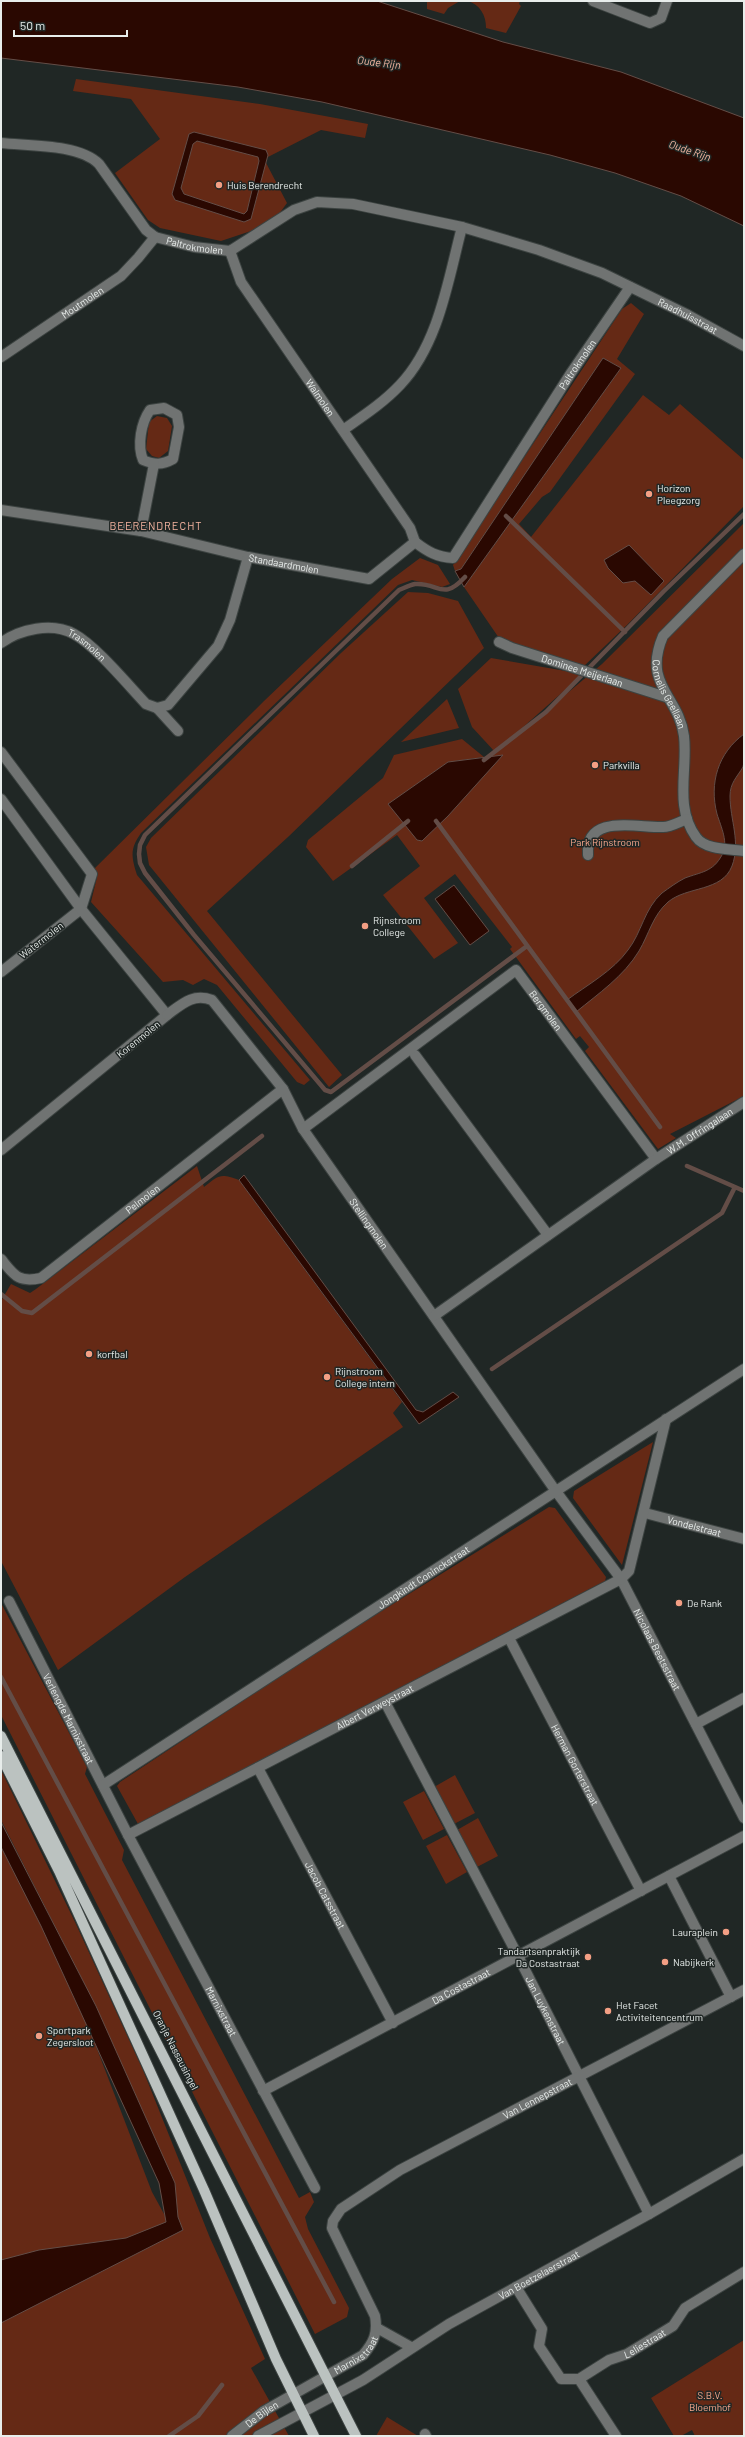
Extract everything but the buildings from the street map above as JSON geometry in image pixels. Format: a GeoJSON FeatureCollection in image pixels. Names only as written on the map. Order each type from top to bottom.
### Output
{"type":"FeatureCollection","features":[{"type":"Feature","properties":{"kind":"main road","name":"Oranje Nassausingel"},"geometry":{"type":"LineString","coordinates":[[1,1736],[327,2376],[356,2436]]}},
{"type":"Feature","properties":{"kind":"main road"},"geometry":{"type":"LineString","coordinates":[[1,1756],[59,1871],[97,1952],[204,2190],[276,2359],[314,2436]]}},
{"type":"Feature","properties":{"kind":"street"},"geometry":{"type":"LineString","coordinates":[[593,1],[650,23],[661,18],[667,1]]}},
{"type":"Feature","properties":{"kind":"street","name":"Paltrokmolen"},"geometry":{"type":"LineString","coordinates":[[1,143],[63,149],[91,156],[99,164],[146,230],[155,236],[194,247],[230,251],[294,210],[317,202],[353,204],[462,227],[539,250],[602,273],[630,287],[571,373],[453,558],[440,557],[430,554],[415,542]]}},
{"type":"Feature","properties":{"kind":"street"},"geometry":{"type":"LineString","coordinates":[[343,430],[375,408],[401,384],[426,347],[441,305],[462,227]]}},
{"type":"Feature","properties":{"kind":"street","name":"Moutmolen"},"geometry":{"type":"LineString","coordinates":[[1,357],[121,276],[138,258],[155,236]]}},
{"type":"Feature","properties":{"kind":"street","name":"Walmolen"},"geometry":{"type":"LineString","coordinates":[[230,251],[241,282],[410,528],[415,542]]}},
{"type":"Feature","properties":{"kind":"street","name":"Raadhuisstraat"},"geometry":{"type":"LineString","coordinates":[[630,287],[688,315],[744,346]]}},
{"type":"Feature","properties":{"kind":"street"},"geometry":{"type":"LineString","coordinates":[[164,408],[177,415],[179,426],[173,459],[165,463],[154,464],[144,460],[139,451],[144,419],[150,410],[164,408]]}},
{"type":"Feature","properties":{"kind":"street"},"geometry":{"type":"LineString","coordinates":[[141,531],[154,464]]}},
{"type":"Feature","properties":{"kind":"street","name":"Standaardmolen"},"geometry":{"type":"LineString","coordinates":[[1,510],[141,531],[248,557],[369,579],[415,542]]}},
{"type":"Feature","properties":{"kind":"street","name":"Cornelis Geellaan"},"geometry":{"type":"LineString","coordinates":[[744,554],[663,636],[658,650],[657,675],[666,697],[677,712],[684,735],[683,806],[687,820],[696,838],[716,848],[744,851]]}},
{"type":"Feature","properties":{"kind":"street"},"geometry":{"type":"LineString","coordinates":[[157,708],[168,705],[218,646],[230,620],[248,557]]}},
{"type":"Feature","properties":{"kind":"street","name":"Trasmolen"},"geometry":{"type":"LineString","coordinates":[[1,643],[28,630],[50,628],[73,633],[87,644],[146,704],[157,708],[178,731]]}},
{"type":"Feature","properties":{"kind":"street","name":"Dominee Meijerlaan"},"geometry":{"type":"LineString","coordinates":[[499,642],[512,648],[666,697]]}},
{"type":"Feature","properties":{"kind":"street"},"geometry":{"type":"LineString","coordinates":[[1,752],[92,874],[81,908]]}},
{"type":"Feature","properties":{"kind":"street","name":"Korenmolen"},"geometry":{"type":"LineString","coordinates":[[1,799],[81,908],[168,1015],[1,1150]]}},
{"type":"Feature","properties":{"kind":"street"},"geometry":{"type":"LineString","coordinates":[[588,855],[587,845],[593,834],[605,825],[665,827],[687,820]]}},
{"type":"Feature","properties":{"kind":"street","name":"Watermolen"},"geometry":{"type":"LineString","coordinates":[[1,972],[81,908]]}},
{"type":"Feature","properties":{"kind":"street","name":"Bergmolen"},"geometry":{"type":"LineString","coordinates":[[303,1130],[516,970],[656,1159]]}},
{"type":"Feature","properties":{"kind":"street","name":"Stellingmolen"},"geometry":{"type":"LineString","coordinates":[[168,1015],[190,999],[202,996],[212,1000],[283,1089],[303,1130],[555,1490]]}},
{"type":"Feature","properties":{"kind":"street"},"geometry":{"type":"LineString","coordinates":[[416,1055],[548,1235]]}},
{"type":"Feature","properties":{"kind":"street","name":"Pelmolen"},"geometry":{"type":"LineString","coordinates":[[1,1259],[16,1276],[28,1281],[41,1278],[283,1089]]}},
{"type":"Feature","properties":{"kind":"street","name":"W.M. Offringalaan"},"geometry":{"type":"LineString","coordinates":[[656,1159],[744,1102]]}},
{"type":"Feature","properties":{"kind":"street"},"geometry":{"type":"LineString","coordinates":[[434,1316],[656,1159]]}},
{"type":"Feature","properties":{"kind":"street","name":"Jongkindt Coninckstraat"},"geometry":{"type":"LineString","coordinates":[[103,1785],[555,1490],[744,1369]]}},
{"type":"Feature","properties":{"kind":"street"},"geometry":{"type":"LineString","coordinates":[[621,1579],[629,1571],[645,1513],[666,1419]]}},
{"type":"Feature","properties":{"kind":"street","name":"Nicolaas Beetsstraat"},"geometry":{"type":"LineString","coordinates":[[555,1490],[621,1579],[744,1818]]}},
{"type":"Feature","properties":{"kind":"street","name":"Vondelstraat"},"geometry":{"type":"LineString","coordinates":[[645,1513],[744,1539]]}},
{"type":"Feature","properties":{"kind":"street","name":"Albert Verweystraat"},"geometry":{"type":"LineString","coordinates":[[128,1835],[621,1579]]}},
{"type":"Feature","properties":{"kind":"street","name":"Verlengde Marnixstraat"},"geometry":{"type":"LineString","coordinates":[[9,1601],[128,1835]]}},
{"type":"Feature","properties":{"kind":"street","name":"Herman Gorterstraat"},"geometry":{"type":"LineString","coordinates":[[509,1638],[640,1891]]}},
{"type":"Feature","properties":{"kind":"street"},"geometry":{"type":"LineString","coordinates":[[696,1724],[744,1698]]}},
{"type":"Feature","properties":{"kind":"street","name":"Jan Luykenstraat"},"geometry":{"type":"LineString","coordinates":[[384,1702],[518,1956],[649,2214]]}},
{"type":"Feature","properties":{"kind":"street","name":"Jacob Catsstraat"},"geometry":{"type":"LineString","coordinates":[[258,1768],[392,2023]]}},
{"type":"Feature","properties":{"kind":"street","name":"Marnixstraat"},"geometry":{"type":"LineString","coordinates":[[128,1835],[315,2188]]}},
{"type":"Feature","properties":{"kind":"street","name":"Da Costastraat"},"geometry":{"type":"LineString","coordinates":[[263,2091],[744,1836]]}},
{"type":"Feature","properties":{"kind":"street"},"geometry":{"type":"LineString","coordinates":[[669,1876],[731,1997]]}},
{"type":"Feature","properties":{"kind":"street","name":"Van Lennepstraat"},"geometry":{"type":"LineString","coordinates":[[336,2215],[341,2209],[400,2170],[744,1990]]}},
{"type":"Feature","properties":{"kind":"street","name":"Van Boetzelaerstraat"},"geometry":{"type":"LineString","coordinates":[[336,2395],[363,2380],[412,2347],[516,2287],[649,2214],[744,2158]]}},
{"type":"Feature","properties":{"kind":"street","name":"Marnixstraat"},"geometry":{"type":"LineString","coordinates":[[327,2376],[363,2355],[374,2343],[377,2328],[375,2316],[332,2228],[336,2215]]}},
{"type":"Feature","properties":{"kind":"street","name":"Leliestraat"},"geometry":{"type":"LineString","coordinates":[[579,2379],[609,2360],[627,2354],[673,2326],[685,2308],[744,2272]]}},
{"type":"Feature","properties":{"kind":"street"},"geometry":{"type":"LineString","coordinates":[[516,2287],[542,2328],[539,2346],[542,2351],[561,2379],[579,2379],[616,2436]]}},
{"type":"Feature","properties":{"kind":"street","name":"Marnixstraat"},"geometry":{"type":"LineString","coordinates":[[377,2328],[412,2347]]}},
{"type":"Feature","properties":{"kind":"street"},"geometry":{"type":"LineString","coordinates":[[294,2394],[327,2376]]}},
{"type":"Feature","properties":{"kind":"street","name":"De Bijlen"},"geometry":{"type":"LineString","coordinates":[[232,2436],[264,2411],[294,2394]]}},
{"type":"Feature","properties":{"kind":"street"},"geometry":{"type":"LineString","coordinates":[[303,2413],[336,2395]]}},
{"type":"Feature","properties":{"kind":"street","name":"De Bijlen"},"geometry":{"type":"LineString","coordinates":[[258,2436],[303,2413]]}},
{"type":"Feature","properties":{"kind":"green space"},"geometry":{"type":"Polygon","coordinates":[[[427,1],[460,1],[448,8],[444,14],[427,9],[427,1]]]}},
{"type":"Feature","properties":{"kind":"green space"},"geometry":{"type":"Polygon","coordinates":[[[468,1],[520,1],[519,4],[521,6],[506,33],[486,28],[482,11],[476,5],[468,1]]]}},
{"type":"Feature","properties":{"kind":"green space"},"geometry":{"type":"Polygon","coordinates":[[[76,79],[260,104],[368,124],[365,138],[321,130],[264,159],[287,203],[279,214],[251,231],[221,241],[160,228],[148,220],[115,173],[160,139],[131,99],[73,91],[76,79]]]}},
{"type":"Feature","properties":{"kind":"green space"},"geometry":{"type":"Polygon","coordinates":[[[631,303],[644,314],[617,359],[635,374],[550,492],[542,497],[519,524],[531,537],[643,395],[669,415],[680,404],[744,460],[744,506],[627,625],[584,666],[523,650],[499,638],[464,587],[621,368],[603,358],[461,569],[455,571],[453,565],[622,309],[631,303]]]}},
{"type":"Feature","properties":{"kind":"green space"},"geometry":{"type":"Polygon","coordinates":[[[157,416],[167,418],[172,426],[168,451],[159,458],[152,456],[146,449],[149,422],[157,416]]]}},
{"type":"Feature","properties":{"kind":"green space","name":"Park Rijnstroom"},"geometry":{"type":"Polygon","coordinates":[[[744,523],[744,1096],[670,1134],[676,1138],[658,1149],[585,1051],[589,1047],[580,1036],[576,1039],[510,949],[512,947],[455,874],[424,898],[458,943],[434,959],[383,895],[420,866],[397,835],[333,881],[306,847],[308,840],[383,778],[394,755],[462,739],[484,757],[448,762],[389,804],[415,821],[602,664],[744,523]]]}},
{"type":"Feature","properties":{"kind":"green space"},"geometry":{"type":"Polygon","coordinates":[[[420,558],[438,565],[450,584],[442,587],[412,580],[398,585],[141,833],[133,848],[133,858],[137,875],[310,1080],[304,1085],[297,1082],[217,985],[204,979],[193,985],[183,980],[163,982],[91,902],[97,877],[94,869],[264,701],[392,579],[420,558]]]}},
{"type":"Feature","properties":{"kind":"green space"},"geometry":{"type":"Polygon","coordinates":[[[408,592],[428,593],[458,601],[484,648],[288,837],[207,911],[342,1075],[329,1087],[149,865],[146,847],[151,838],[341,653],[408,592]]]}},
{"type":"Feature","properties":{"kind":"green space"},"geometry":{"type":"Polygon","coordinates":[[[491,658],[583,674],[495,752],[472,727],[458,689],[491,658]]]}},
{"type":"Feature","properties":{"kind":"green space"},"geometry":{"type":"Polygon","coordinates":[[[447,699],[459,728],[401,742],[447,699]]]}},
{"type":"Feature","properties":{"kind":"green space"},"geometry":{"type":"Polygon","coordinates":[[[197,1166],[204,1187],[220,1176],[228,1176],[239,1180],[402,1402],[393,1413],[403,1427],[185,1577],[58,1670],[1,1561],[1,1301],[11,1284],[30,1293],[36,1289],[197,1166]]]}},
{"type":"Feature","properties":{"kind":"green space"},"geometry":{"type":"Polygon","coordinates":[[[653,1442],[622,1565],[573,1498],[574,1491],[653,1442]]]}},
{"type":"Feature","properties":{"kind":"green space"},"geometry":{"type":"Polygon","coordinates":[[[549,1507],[555,1508],[606,1577],[605,1581],[138,1824],[117,1786],[120,1782],[330,1643],[549,1507]]]}},
{"type":"Feature","properties":{"kind":"green space"},"geometry":{"type":"Polygon","coordinates":[[[1,1603],[87,1767],[85,1774],[124,1850],[122,1860],[299,2198],[310,2192],[314,2202],[305,2217],[308,2229],[349,2308],[347,2317],[315,2334],[1,1715],[1,1603]]]}},
{"type":"Feature","properties":{"kind":"green space","name":"Sportpark Zegersloot"},"geometry":{"type":"Polygon","coordinates":[[[1,1770],[75,1922],[143,2070],[210,2238],[265,2359],[251,2368],[289,2436],[1,2436],[1,1847],[50,1942],[87,2023],[152,2192],[175,2234],[183,2230],[92,1999],[1,1820],[1,1770]]]}},
{"type":"Feature","properties":{"kind":"green space"},"geometry":{"type":"Polygon","coordinates":[[[455,1775],[475,1813],[454,1824],[434,1787],[455,1775]]]}},
{"type":"Feature","properties":{"kind":"green space"},"geometry":{"type":"Polygon","coordinates":[[[424,1791],[444,1829],[423,1840],[403,1802],[424,1791]]]}},
{"type":"Feature","properties":{"kind":"green space"},"geometry":{"type":"Polygon","coordinates":[[[478,1818],[498,1856],[477,1867],[457,1830],[478,1818]]]}},
{"type":"Feature","properties":{"kind":"green space"},"geometry":{"type":"Polygon","coordinates":[[[447,1835],[467,1872],[446,1884],[426,1846],[447,1835]]]}},
{"type":"Feature","properties":{"kind":"green space","name":"S.B.V. Bloemhof"},"geometry":{"type":"Polygon","coordinates":[[[744,2340],[744,2436],[695,2436],[692,2430],[681,2436],[674,2436],[651,2398],[744,2340]]]}},
{"type":"Feature","properties":{"kind":"green space"},"geometry":{"type":"Polygon","coordinates":[[[387,2417],[418,2436],[376,2436],[387,2417]]]}},
{"type":"Feature","properties":{"kind":"water","name":"Oude Rijn"},"geometry":{"type":"Polygon","coordinates":[[[1,1],[377,1],[503,42],[621,72],[744,118],[744,226],[681,196],[615,173],[550,155],[322,102],[238,87],[1,58],[1,1]]]}},
{"type":"Feature","properties":{"kind":"water"},"geometry":{"type":"Polygon","coordinates":[[[194,132],[266,150],[268,155],[251,219],[244,222],[175,200],[172,194],[189,134],[194,132]],[[197,141],[193,144],[181,188],[184,194],[244,214],[247,211],[259,161],[258,157],[197,141]]]}},
{"type":"Feature","properties":{"kind":"water"},"geometry":{"type":"Polygon","coordinates":[[[603,358],[621,368],[464,587],[455,571],[461,569],[603,358]]]}},
{"type":"Feature","properties":{"kind":"water"},"geometry":{"type":"Polygon","coordinates":[[[629,545],[664,581],[651,595],[635,581],[623,583],[608,568],[604,560],[629,545]]]}},
{"type":"Feature","properties":{"kind":"water"},"geometry":{"type":"Polygon","coordinates":[[[744,734],[743,767],[734,780],[730,791],[730,805],[735,840],[732,866],[727,874],[712,885],[685,893],[668,902],[659,913],[643,945],[626,969],[576,1012],[567,1000],[615,965],[622,958],[633,943],[647,913],[656,899],[673,885],[685,878],[711,868],[722,855],[725,840],[715,802],[715,780],[722,759],[735,742],[744,734]]]}},
{"type":"Feature","properties":{"kind":"water"},"geometry":{"type":"Polygon","coordinates":[[[503,755],[448,816],[422,841],[417,840],[388,804],[448,762],[503,755]]]}},
{"type":"Feature","properties":{"kind":"water"},"geometry":{"type":"Polygon","coordinates":[[[454,885],[489,931],[470,945],[435,899],[454,885]]]}},
{"type":"Feature","properties":{"kind":"water"},"geometry":{"type":"Polygon","coordinates":[[[244,1175],[416,1410],[423,1412],[453,1392],[459,1397],[419,1424],[239,1180],[244,1175]]]}},
{"type":"Feature","properties":{"kind":"water"},"geometry":{"type":"Polygon","coordinates":[[[1,1822],[96,2006],[175,2183],[178,2217],[183,2230],[1,2323],[1,2260],[39,2250],[126,2238],[166,2222],[159,2183],[41,1926],[1,1847],[1,1822]]]}},
{"type":"Feature","properties":{"kind":"waterway"},"geometry":{"type":"LineString","coordinates":[[484,760],[546,712],[664,591],[744,514]]}},
{"type":"Feature","properties":{"kind":"waterway"},"geometry":{"type":"LineString","coordinates":[[506,516],[625,632]]}},
{"type":"Feature","properties":{"kind":"waterway"},"geometry":{"type":"LineString","coordinates":[[465,577],[451,588],[445,590],[423,584],[415,584],[399,590],[145,835],[140,845],[140,863],[145,873],[194,935],[325,1090],[331,1092],[527,946]]}},
{"type":"Feature","properties":{"kind":"waterway"},"geometry":{"type":"LineString","coordinates":[[352,866],[408,821]]}},
{"type":"Feature","properties":{"kind":"waterway"},"geometry":{"type":"LineString","coordinates":[[436,821],[660,1127]]}},
{"type":"Feature","properties":{"kind":"waterway"},"geometry":{"type":"LineString","coordinates":[[1,1294],[22,1311],[32,1313],[262,1136]]}},
{"type":"Feature","properties":{"kind":"waterway"},"geometry":{"type":"LineString","coordinates":[[687,1166],[735,1187]]}},
{"type":"Feature","properties":{"kind":"waterway"},"geometry":{"type":"LineString","coordinates":[[492,1369],[722,1213],[735,1187],[744,1191]]}},
{"type":"Feature","properties":{"kind":"waterway"},"geometry":{"type":"LineString","coordinates":[[1,1677],[334,2302]]}},
{"type":"Feature","properties":{"kind":"waterway"},"geometry":{"type":"LineString","coordinates":[[169,2436],[198,2416],[222,2385]]}},
{"type":"Feature","properties":{"kind":"place","name":"Huis Berendrecht"},"geometry":{"type":"Point","coordinates":[219,185]}},
{"type":"Feature","properties":{"kind":"place","name":"Horizon Pleegzorg"},"geometry":{"type":"Point","coordinates":[649,494]}},
{"type":"Feature","properties":{"kind":"place","name":"Parkvilla"},"geometry":{"type":"Point","coordinates":[595,765]}},
{"type":"Feature","properties":{"kind":"place","name":"Rijnstroom College"},"geometry":{"type":"Point","coordinates":[365,926]}},
{"type":"Feature","properties":{"kind":"place","name":"korfbal"},"geometry":{"type":"Point","coordinates":[89,1354]}},
{"type":"Feature","properties":{"kind":"place","name":"Rijnstroom College intern"},"geometry":{"type":"Point","coordinates":[327,1377]}},
{"type":"Feature","properties":{"kind":"place","name":"De Rank"},"geometry":{"type":"Point","coordinates":[679,1603]}},
{"type":"Feature","properties":{"kind":"place","name":"Lauraplein"},"geometry":{"type":"Point","coordinates":[726,1932]}},
{"type":"Feature","properties":{"kind":"place","name":"Tandartsenpraktijk Da Costastraat"},"geometry":{"type":"Point","coordinates":[588,1957]}},
{"type":"Feature","properties":{"kind":"place","name":"Nabijkerk"},"geometry":{"type":"Point","coordinates":[665,1962]}},
{"type":"Feature","properties":{"kind":"place","name":"Het Facet Activiteitencentrum"},"geometry":{"type":"Point","coordinates":[608,2011]}},
{"type":"Feature","properties":{"kind":"place","name":"Sportpark Zegersloot"},"geometry":{"type":"Point","coordinates":[39,2036]}},
{"type":"Feature","properties":{"kind":"district","name":"BEERENDRECHT"},"geometry":{"type":"Point","coordinates":[156,525]}}]}
